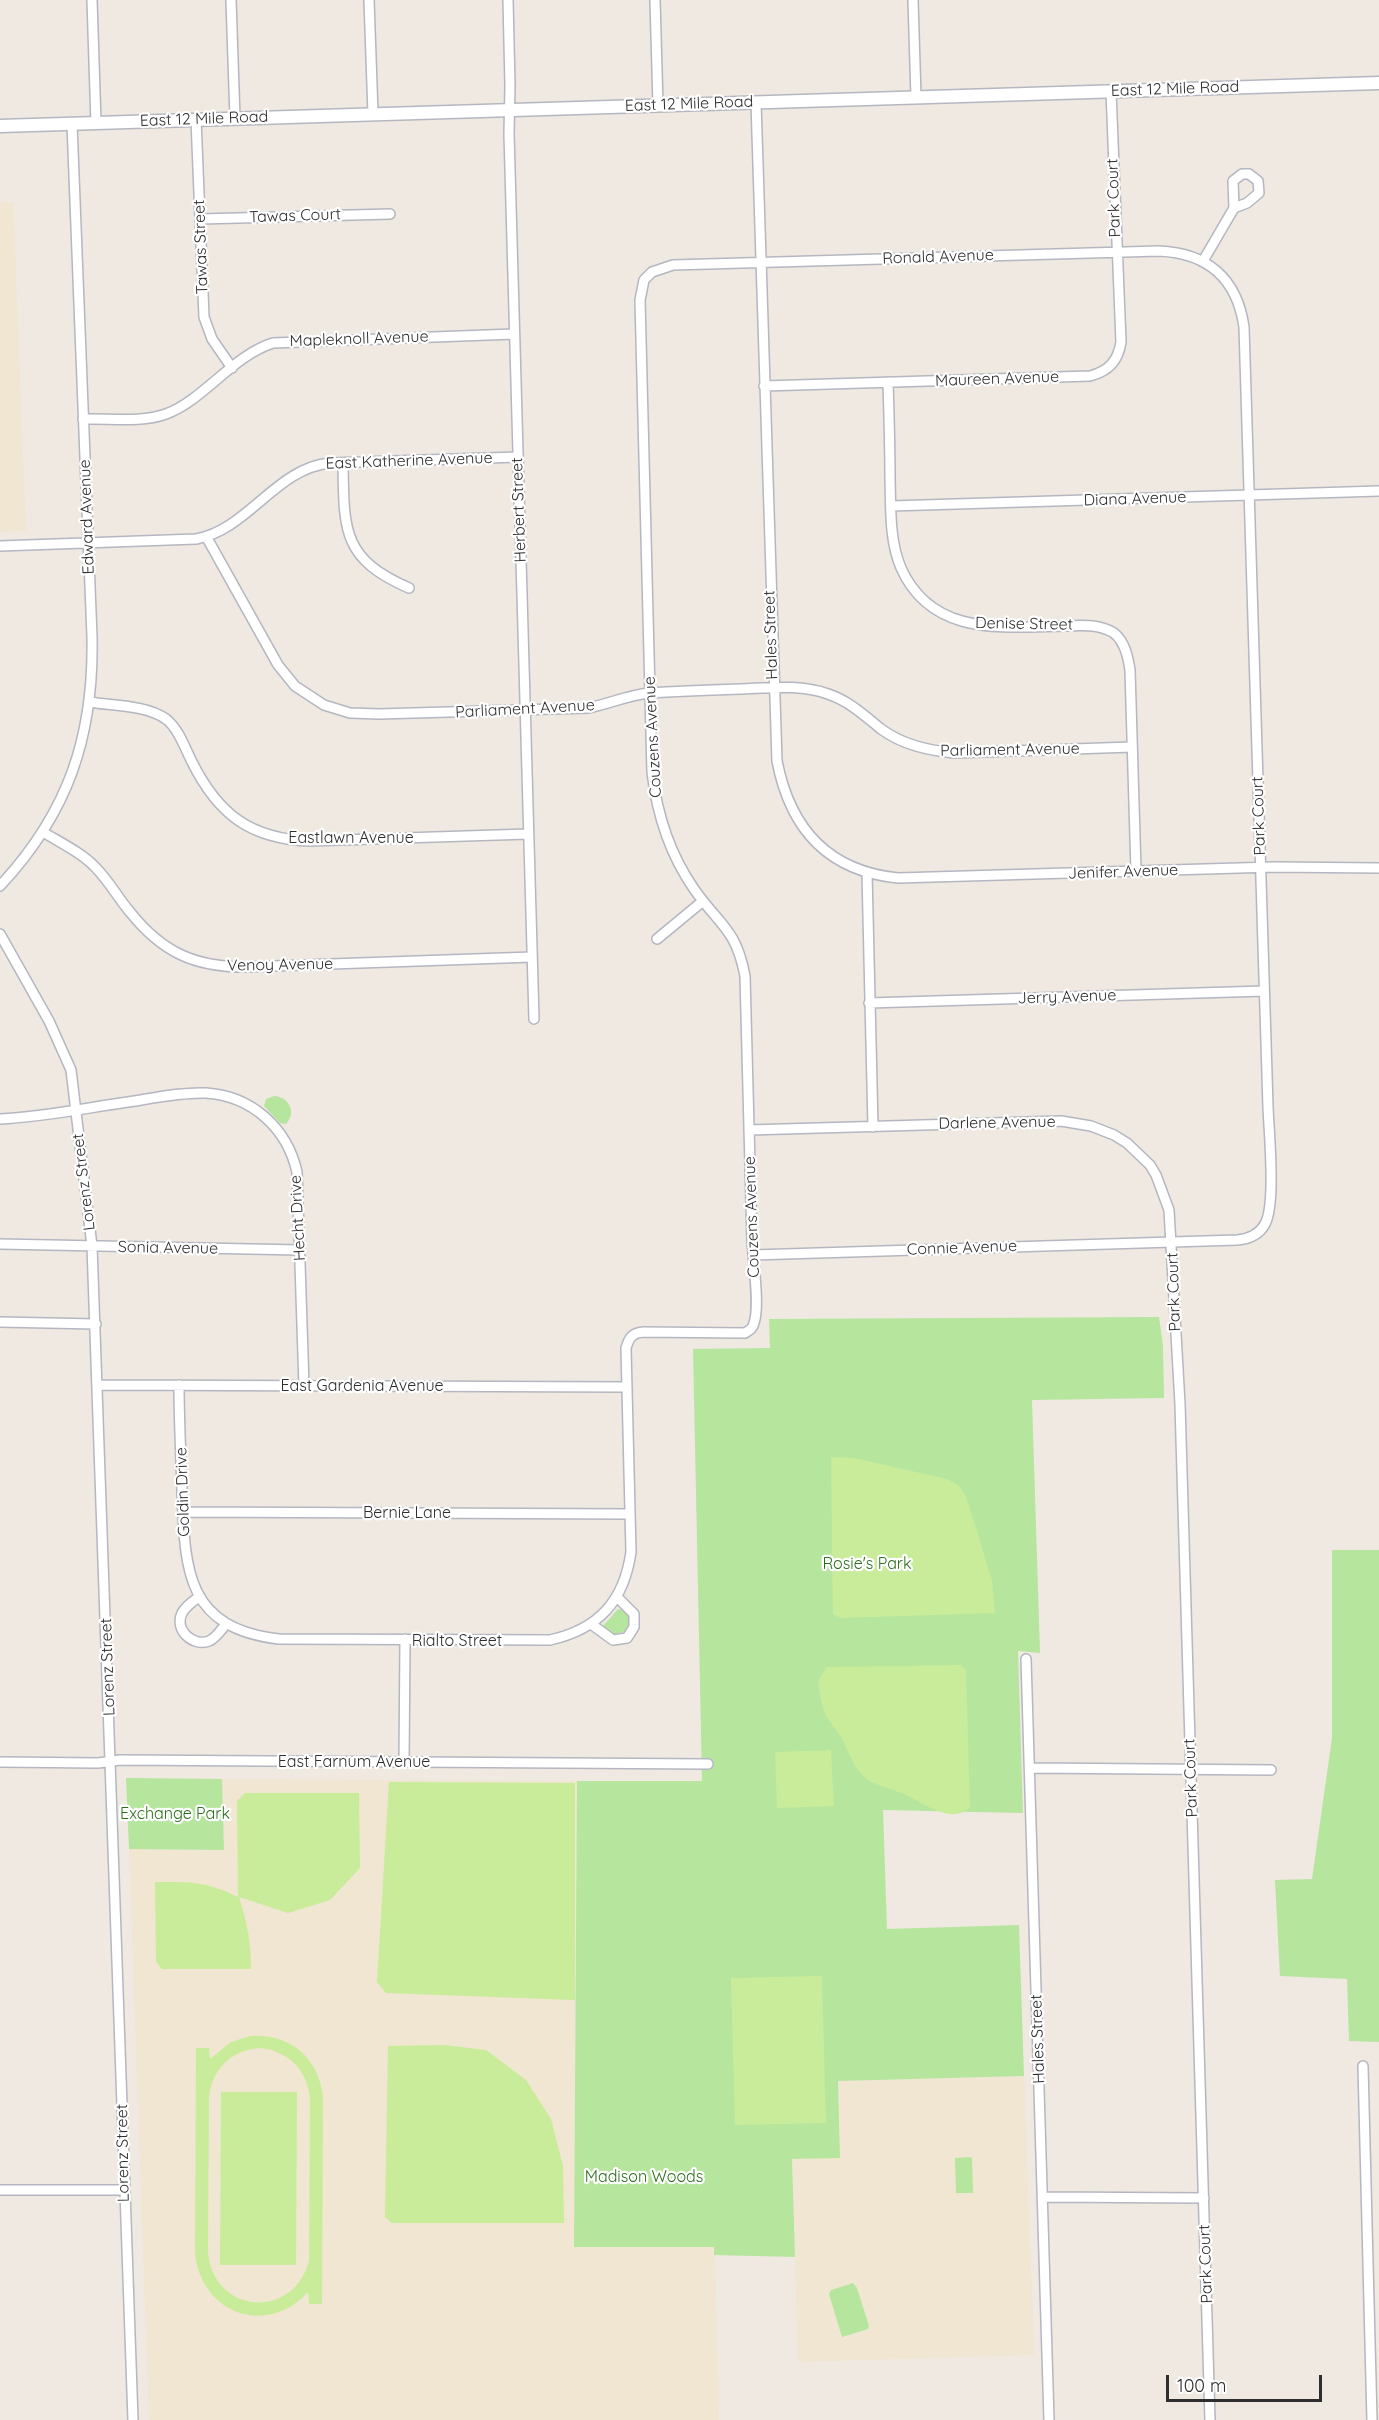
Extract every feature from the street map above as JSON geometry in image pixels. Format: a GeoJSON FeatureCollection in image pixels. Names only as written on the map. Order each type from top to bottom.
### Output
{"type":"FeatureCollection","features":[{"type":"Feature","properties":{"kind":"main road","name":"East 12 Mile Road"},"geometry":{"type":"LineString","coordinates":[[0,126],[1379,82]]}},
{"type":"Feature","properties":{"kind":"street"},"geometry":{"type":"LineString","coordinates":[[92,0],[96,123]]}},
{"type":"Feature","properties":{"kind":"street"},"geometry":{"type":"LineString","coordinates":[[231,0],[235,118]]}},
{"type":"Feature","properties":{"kind":"street"},"geometry":{"type":"LineString","coordinates":[[369,0],[373,114]]}},
{"type":"Feature","properties":{"kind":"street","name":"Herbert Street"},"geometry":{"type":"LineString","coordinates":[[508,0],[514,334],[534,1020]]}},
{"type":"Feature","properties":{"kind":"street"},"geometry":{"type":"LineString","coordinates":[[655,0],[658,105]]}},
{"type":"Feature","properties":{"kind":"street"},"geometry":{"type":"LineString","coordinates":[[913,0],[916,97]]}},
{"type":"Feature","properties":{"kind":"street","name":"Park Court"},"geometry":{"type":"LineString","coordinates":[[1111,91],[1116,251],[1174,251],[1203,261],[1223,277],[1239,301],[1243,314],[1269,1119],[1269,1215],[1261,1230],[1248,1238],[1172,1242],[1180,1404],[1210,2420]]}},
{"type":"Feature","properties":{"kind":"street","name":"Hales Street"},"geometry":{"type":"LineString","coordinates":[[756,102],[777,761],[784,793],[791,810],[811,837],[823,849],[848,865],[867,873]]}},
{"type":"Feature","properties":{"kind":"street","name":"Tawas Street"},"geometry":{"type":"LineString","coordinates":[[196,119],[204,317],[212,339],[232,368]]}},
{"type":"Feature","properties":{"kind":"street","name":"Edward Avenue"},"geometry":{"type":"LineString","coordinates":[[0,886],[31,850],[62,796],[79,754],[90,702],[92,657],[72,124]]}},
{"type":"Feature","properties":{"kind":"street"},"geometry":{"type":"LineString","coordinates":[[1203,261],[1234,208]]}},
{"type":"Feature","properties":{"kind":"street","name":"Tawas Court"},"geometry":{"type":"LineString","coordinates":[[200,219],[390,214]]}},
{"type":"Feature","properties":{"kind":"street","name":"Ronald Avenue"},"geometry":{"type":"LineString","coordinates":[[760,262],[1116,251]]}},
{"type":"Feature","properties":{"kind":"street","name":"Maureen Avenue"},"geometry":{"type":"LineString","coordinates":[[764,386],[1090,376],[1102,372],[1116,360],[1121,342],[1116,251]]}},
{"type":"Feature","properties":{"kind":"street","name":"Couzens Avenue"},"geometry":{"type":"LineString","coordinates":[[633,1335],[643,1332],[745,1333],[753,1327],[756,1315],[745,976],[741,958],[729,930],[703,901],[675,858],[659,816],[652,772],[641,291],[644,280],[652,272],[673,265],[760,262]]}},
{"type":"Feature","properties":{"kind":"street","name":"Mapleknoll Avenue"},"geometry":{"type":"LineString","coordinates":[[83,419],[162,415],[183,404],[256,350],[282,341],[514,334]]}},
{"type":"Feature","properties":{"kind":"street","name":"Denise Street"},"geometry":{"type":"LineString","coordinates":[[888,382],[891,506],[896,552],[902,568],[921,597],[935,609],[963,622],[979,626],[1090,626],[1113,633],[1120,641],[1128,658],[1136,871]]}},
{"type":"Feature","properties":{"kind":"street","name":"East Katherine Avenue"},"geometry":{"type":"LineString","coordinates":[[0,546],[207,537],[217,534],[300,472],[322,464],[518,457]]}},
{"type":"Feature","properties":{"kind":"street"},"geometry":{"type":"LineString","coordinates":[[343,463],[345,523],[355,548],[379,574],[410,588]]}},
{"type":"Feature","properties":{"kind":"street","name":"Diana Avenue"},"geometry":{"type":"LineString","coordinates":[[891,506],[1379,491]]}},
{"type":"Feature","properties":{"kind":"street","name":"Parliament Avenue"},"geometry":{"type":"LineString","coordinates":[[207,537],[278,665],[295,686],[314,700],[336,710],[364,714],[588,708],[636,694],[801,688],[827,693],[849,704],[897,739],[912,746],[933,751],[954,753],[1132,747]]}},
{"type":"Feature","properties":{"kind":"street","name":"Eastlawn Avenue"},"geometry":{"type":"LineString","coordinates":[[90,702],[140,709],[164,718],[176,732],[208,791],[220,806],[249,828],[274,837],[310,841],[528,834]]}},
{"type":"Feature","properties":{"kind":"street","name":"Venoy Avenue"},"geometry":{"type":"LineString","coordinates":[[43,832],[85,858],[96,868],[130,912],[155,939],[194,961],[211,965],[245,967],[532,957]]}},
{"type":"Feature","properties":{"kind":"street","name":"Jenifer Avenue"},"geometry":{"type":"LineString","coordinates":[[867,873],[919,878],[1260,867],[1379,868]]}},
{"type":"Feature","properties":{"kind":"street"},"geometry":{"type":"LineString","coordinates":[[867,873],[873,1127]]}},
{"type":"Feature","properties":{"kind":"street"},"geometry":{"type":"LineString","coordinates":[[657,939],[703,901]]}},
{"type":"Feature","properties":{"kind":"street","name":"Lorenz Street"},"geometry":{"type":"LineString","coordinates":[[0,934],[71,1070],[92,1246],[133,2420]]}},
{"type":"Feature","properties":{"kind":"street","name":"Jerry Avenue"},"geometry":{"type":"LineString","coordinates":[[869,1003],[1264,991]]}},
{"type":"Feature","properties":{"kind":"street","name":"Hecht Drive"},"geometry":{"type":"LineString","coordinates":[[0,1119],[206,1093],[234,1099],[264,1115],[282,1135],[294,1160],[299,1187],[304,1386]]}},
{"type":"Feature","properties":{"kind":"street","name":"Darlene Avenue"},"geometry":{"type":"LineString","coordinates":[[749,1130],[1060,1121],[1084,1124],[1103,1130],[1127,1143],[1150,1165],[1169,1210],[1172,1242]]}},
{"type":"Feature","properties":{"kind":"street","name":"Connie Avenue"},"geometry":{"type":"LineString","coordinates":[[753,1255],[1172,1242]]}},
{"type":"Feature","properties":{"kind":"street","name":"Sonia Avenue"},"geometry":{"type":"LineString","coordinates":[[0,1244],[300,1250]]}},
{"type":"Feature","properties":{"kind":"street"},"geometry":{"type":"LineString","coordinates":[[0,1322],[96,1324]]}},
{"type":"Feature","properties":{"kind":"street","name":"Rialto Street"},"geometry":{"type":"LineString","coordinates":[[404,1762],[405,1640],[550,1640],[568,1636],[591,1624],[618,1597],[629,1564],[626,1348],[628,1340],[633,1335]]}},
{"type":"Feature","properties":{"kind":"street","name":"East Gardenia Avenue"},"geometry":{"type":"LineString","coordinates":[[98,1385],[627,1387]]}},
{"type":"Feature","properties":{"kind":"street","name":"Goldin Drive"},"geometry":{"type":"LineString","coordinates":[[179,1385],[183,1512],[188,1569],[199,1597],[214,1614],[226,1624],[247,1634],[279,1640],[405,1640]]}},
{"type":"Feature","properties":{"kind":"street","name":"Bernie Lane"},"geometry":{"type":"LineString","coordinates":[[183,1512],[630,1514]]}},
{"type":"Feature","properties":{"kind":"street"},"geometry":{"type":"LineString","coordinates":[[199,1597],[183,1611],[181,1617],[182,1629],[187,1637],[199,1642],[211,1640],[226,1624]]}},
{"type":"Feature","properties":{"kind":"street"},"geometry":{"type":"LineString","coordinates":[[591,1624],[613,1640],[627,1638],[634,1627],[634,1614],[618,1597]]}},
{"type":"Feature","properties":{"kind":"street","name":"Hales Street"},"geometry":{"type":"LineString","coordinates":[[1026,1659],[1049,2420]]}},
{"type":"Feature","properties":{"kind":"street","name":"East Farnum Avenue"},"geometry":{"type":"LineString","coordinates":[[0,1762],[708,1764]]}},
{"type":"Feature","properties":{"kind":"street"},"geometry":{"type":"LineString","coordinates":[[1030,1768],[1271,1770]]}},
{"type":"Feature","properties":{"kind":"street"},"geometry":{"type":"LineString","coordinates":[[1364,2066],[1372,2420]]}},
{"type":"Feature","properties":{"kind":"street"},"geometry":{"type":"LineString","coordinates":[[0,2190],[124,2190]]}},
{"type":"Feature","properties":{"kind":"street"},"geometry":{"type":"LineString","coordinates":[[1043,2197],[1204,2198]]}},
{"type":"Feature","properties":{"kind":"shaded area"},"geometry":{"type":"Polygon","coordinates":[[[0,202],[13,202],[26,531],[0,532],[0,202]]]}},
{"type":"Feature","properties":{"kind":"shaded area"},"geometry":{"type":"Polygon","coordinates":[[[222,1779],[577,1781],[574,2247],[715,2247],[719,2420],[149,2420],[129,1849],[224,1850],[222,1779]]]}},
{"type":"Feature","properties":{"kind":"shaded area"},"geometry":{"type":"Polygon","coordinates":[[[1024,2076],[1034,2355],[798,2362],[792,2159],[840,2157],[838,2081],[1024,2076]]]}},
{"type":"Feature","properties":{"kind":"green space"},"geometry":{"type":"Polygon","coordinates":[[[274,1096],[284,1099],[290,1106],[291,1115],[286,1124],[280,1123],[264,1106],[266,1099],[274,1096]]]}},
{"type":"Feature","properties":{"kind":"green space","name":"Rosie's Park"},"geometry":{"type":"Polygon","coordinates":[[[1159,1317],[1163,1346],[1164,1398],[1032,1400],[1040,1653],[1018,1651],[1023,1813],[883,1810],[887,1929],[1019,1925],[1024,2076],[838,2081],[840,2158],[792,2159],[795,2257],[714,2255],[714,2247],[574,2247],[577,1781],[702,1781],[693,1349],[770,1348],[769,1319],[1159,1317]]]}},
{"type":"Feature","properties":{"kind":"green space"},"geometry":{"type":"Polygon","coordinates":[[[831,1457],[854,1458],[947,1479],[959,1486],[966,1496],[992,1580],[995,1613],[841,1618],[833,1614],[831,1457]]]}},
{"type":"Feature","properties":{"kind":"green space"},"geometry":{"type":"Polygon","coordinates":[[[1332,1550],[1379,1550],[1379,2042],[1349,2041],[1347,1979],[1280,1976],[1275,1880],[1312,1879],[1332,1738],[1332,1550]]]}},
{"type":"Feature","properties":{"kind":"green space"},"geometry":{"type":"Polygon","coordinates":[[[618,1609],[625,1610],[630,1620],[628,1629],[617,1635],[612,1634],[603,1626],[618,1609]]]}},
{"type":"Feature","properties":{"kind":"green space"},"geometry":{"type":"Polygon","coordinates":[[[961,1665],[966,1670],[970,1807],[955,1814],[937,1811],[904,1794],[871,1782],[862,1775],[826,1716],[818,1681],[827,1667],[961,1665]]]}},
{"type":"Feature","properties":{"kind":"green space"},"geometry":{"type":"Polygon","coordinates":[[[831,1750],[834,1806],[777,1808],[775,1752],[831,1750]]]}},
{"type":"Feature","properties":{"kind":"green space","name":"Exchange Park"},"geometry":{"type":"Polygon","coordinates":[[[126,1778],[222,1779],[224,1850],[129,1849],[126,1778]]]}},
{"type":"Feature","properties":{"kind":"green space"},"geometry":{"type":"Polygon","coordinates":[[[389,1782],[575,1783],[575,2000],[386,1993],[377,1982],[389,1782]]]}},
{"type":"Feature","properties":{"kind":"green space"},"geometry":{"type":"Polygon","coordinates":[[[245,1793],[359,1793],[360,1868],[330,1900],[288,1913],[239,1897],[248,1933],[251,1969],[162,1969],[156,1962],[155,1882],[198,1884],[238,1897],[237,1801],[245,1793]]]}},
{"type":"Feature","properties":{"kind":"green space"},"geometry":{"type":"Polygon","coordinates":[[[822,1976],[826,2123],[735,2125],[731,1978],[822,1976]]]}},
{"type":"Feature","properties":{"kind":"green space"},"geometry":{"type":"Polygon","coordinates":[[[250,2036],[264,2036],[290,2044],[309,2060],[321,2084],[323,2099],[322,2304],[309,2304],[308,2292],[291,2306],[273,2314],[255,2316],[238,2312],[222,2304],[209,2290],[200,2273],[195,2252],[196,2048],[209,2048],[210,2059],[231,2042],[250,2036]],[[260,2048],[250,2050],[224,2063],[214,2079],[209,2098],[208,2252],[213,2273],[224,2288],[238,2298],[254,2302],[271,2301],[287,2294],[300,2280],[309,2261],[310,2099],[301,2071],[288,2058],[260,2048]]]}},
{"type":"Feature","properties":{"kind":"green space"},"geometry":{"type":"Polygon","coordinates":[[[444,2045],[486,2050],[526,2080],[551,2119],[563,2166],[564,2223],[392,2223],[385,2217],[388,2046],[444,2045]]]}},
{"type":"Feature","properties":{"kind":"green space"},"geometry":{"type":"Polygon","coordinates":[[[221,2092],[297,2092],[296,2265],[220,2265],[221,2092]]]}},
{"type":"Feature","properties":{"kind":"green space"},"geometry":{"type":"Polygon","coordinates":[[[955,2158],[972,2158],[973,2193],[956,2193],[955,2158]]]}},
{"type":"Feature","properties":{"kind":"green space"},"geometry":{"type":"Polygon","coordinates":[[[853,2283],[857,2288],[869,2326],[868,2329],[842,2337],[829,2294],[831,2290],[853,2283]]]}},
{"type":"Feature","properties":{"kind":"park label","name":"Madison Woods"},"geometry":{"type":"Point","coordinates":[644,2177]}}]}
